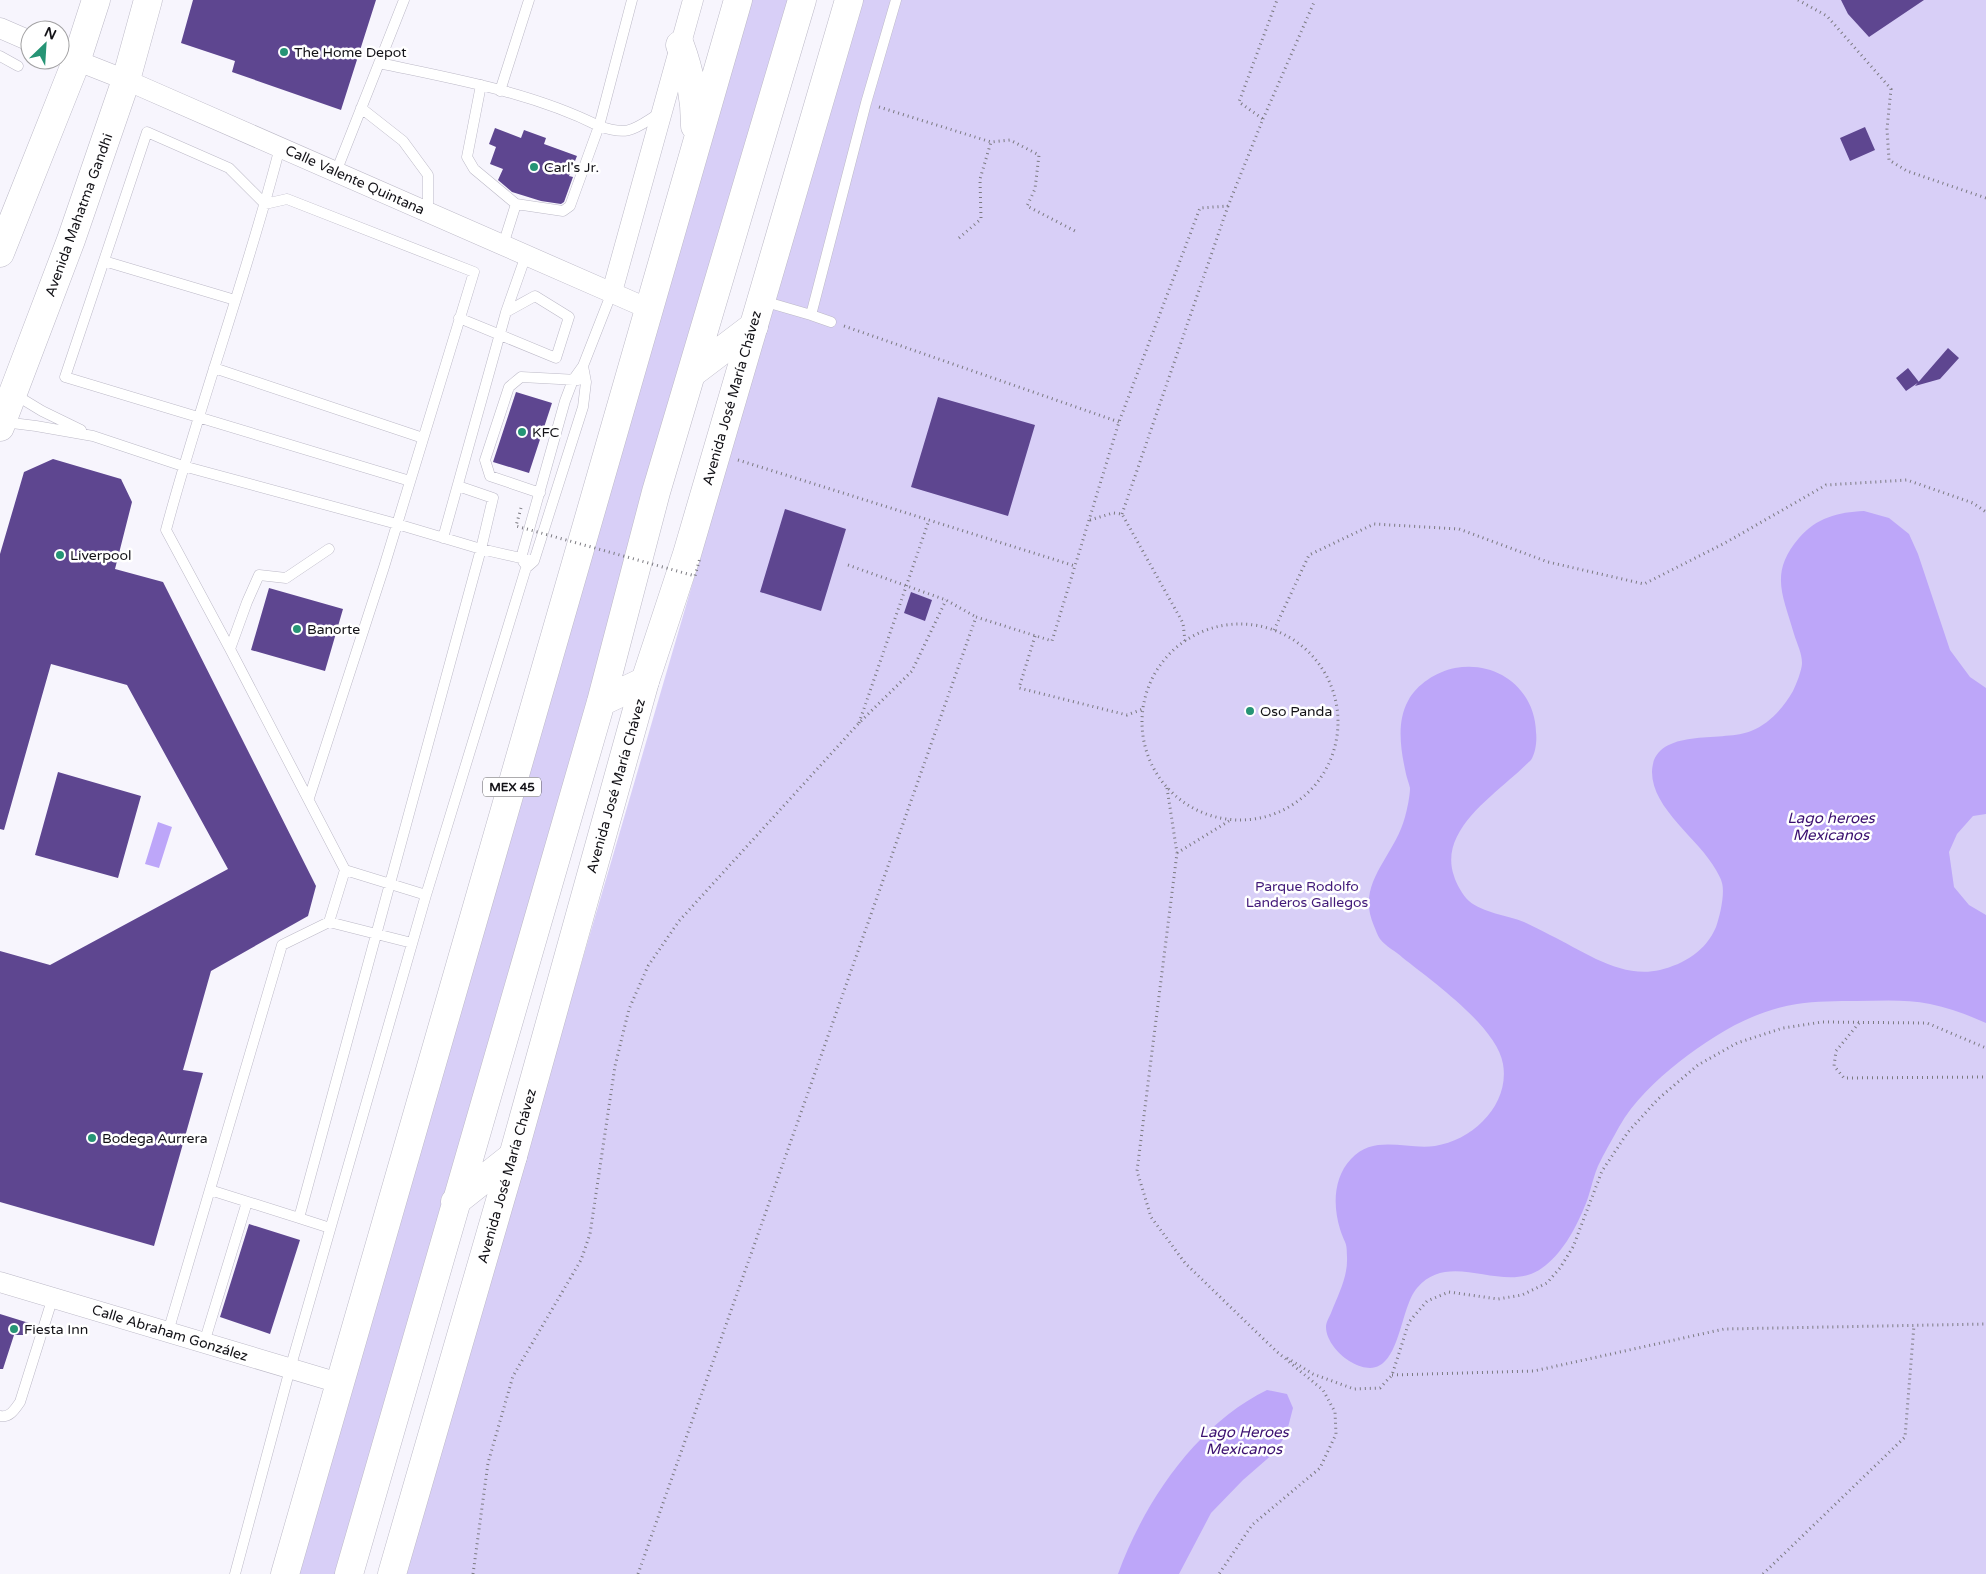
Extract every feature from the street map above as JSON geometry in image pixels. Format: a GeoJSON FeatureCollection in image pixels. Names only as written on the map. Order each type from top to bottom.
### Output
{"type":"FeatureCollection","features":[{"type":"Feature","properties":{"kind":"main road"},"geometry":{"type":"LineString","coordinates":[[70,54],[96,0]]}},
{"type":"Feature","properties":{"kind":"main road","name":"Avenida Mahatma Gandhi"},"geometry":{"type":"LineString","coordinates":[[1,424],[71,240],[126,80],[148,0]]}},
{"type":"Feature","properties":{"kind":"main road","name":"MEX 45"},"geometry":{"type":"LineString","coordinates":[[284,1574],[738,0]]}},
{"type":"Feature","properties":{"kind":"main road"},"geometry":{"type":"LineString","coordinates":[[349,1574],[601,702],[656,492],[802,0]]}},
{"type":"Feature","properties":{"kind":"main road","name":"Avenida José María Chávez"},"geometry":{"type":"LineString","coordinates":[[392,1574],[513,1156],[645,681],[687,554],[849,0]]}},
{"type":"Feature","properties":{"kind":"main road"},"geometry":{"type":"LineString","coordinates":[[680,45],[686,61],[693,94],[694,153]]}},
{"type":"Feature","properties":{"kind":"main road"},"geometry":{"type":"LineString","coordinates":[[0,254],[64,70]]}},
{"type":"Feature","properties":{"kind":"main road"},"geometry":{"type":"LineString","coordinates":[[692,373],[754,326]]}},
{"type":"Feature","properties":{"kind":"main road"},"geometry":{"type":"LineString","coordinates":[[601,702],[645,681]]}},
{"type":"Feature","properties":{"kind":"main road"},"geometry":{"type":"LineString","coordinates":[[456,1202],[513,1156]]}},
{"type":"Feature","properties":{"kind":"street"},"geometry":{"type":"LineString","coordinates":[[612,292],[693,0]]}},
{"type":"Feature","properties":{"kind":"street"},"geometry":{"type":"LineString","coordinates":[[0,28],[20,37]]}},
{"type":"Feature","properties":{"kind":"street","name":"Calle Valente Quintana"},"geometry":{"type":"LineString","coordinates":[[70,59],[126,80],[649,308]]}},
{"type":"Feature","properties":{"kind":"street","name":"Calle Abraham González"},"geometry":{"type":"LineString","coordinates":[[0,1282],[339,1383]]}},
{"type":"Feature","properties":{"kind":"lane"},"geometry":{"type":"LineString","coordinates":[[336,172],[404,0]]}},
{"type":"Feature","properties":{"kind":"lane"},"geometry":{"type":"LineString","coordinates":[[500,91],[529,0]]}},
{"type":"Feature","properties":{"kind":"lane"},"geometry":{"type":"LineString","coordinates":[[481,85],[467,157],[474,169],[516,204],[564,211],[570,206],[599,126],[632,0]]}},
{"type":"Feature","properties":{"kind":"lane"},"geometry":{"type":"LineString","coordinates":[[811,314],[866,103],[896,0]]}},
{"type":"Feature","properties":{"kind":"lane"},"geometry":{"type":"LineString","coordinates":[[0,56],[18,66]]}},
{"type":"Feature","properties":{"kind":"lane"},"geometry":{"type":"LineString","coordinates":[[380,64],[481,85],[550,104],[614,131],[629,132],[661,112]]}},
{"type":"Feature","properties":{"kind":"lane"},"geometry":{"type":"LineString","coordinates":[[361,108],[403,141],[428,175],[428,212]]}},
{"type":"Feature","properties":{"kind":"lane"},"geometry":{"type":"LineString","coordinates":[[265,204],[229,168],[147,132],[65,377],[410,481]]}},
{"type":"Feature","properties":{"kind":"lane"},"geometry":{"type":"LineString","coordinates":[[280,147],[265,204],[183,466],[166,530],[309,798],[345,870],[329,922]]}},
{"type":"Feature","properties":{"kind":"lane"},"geometry":{"type":"LineString","coordinates":[[265,204],[287,199],[474,272],[397,524],[309,798]]}},
{"type":"Feature","properties":{"kind":"lane"},"geometry":{"type":"LineString","coordinates":[[503,245],[516,204]]}},
{"type":"Feature","properties":{"kind":"lane"},"geometry":{"type":"LineString","coordinates":[[443,538],[506,312],[526,255]]}},
{"type":"Feature","properties":{"kind":"lane"},"geometry":{"type":"LineString","coordinates":[[104,261],[235,300]]}},
{"type":"Feature","properties":{"kind":"lane"},"geometry":{"type":"LineString","coordinates":[[526,568],[521,558],[565,401],[573,380],[583,366],[612,292]]}},
{"type":"Feature","properties":{"kind":"lane"},"geometry":{"type":"LineString","coordinates":[[460,318],[556,358],[569,317],[535,296],[506,312]]}},
{"type":"Feature","properties":{"kind":"lane"},"geometry":{"type":"LineString","coordinates":[[760,300],[811,314],[831,322]]}},
{"type":"Feature","properties":{"kind":"lane"},"geometry":{"type":"LineString","coordinates":[[235,1574],[290,1369],[426,895],[526,568],[534,561],[583,407],[586,382],[583,366]]}},
{"type":"Feature","properties":{"kind":"lane"},"geometry":{"type":"LineString","coordinates":[[214,368],[423,438]]}},
{"type":"Feature","properties":{"kind":"lane"},"geometry":{"type":"LineString","coordinates":[[540,493],[490,476],[485,460],[509,386],[521,377],[586,382]]}},
{"type":"Feature","properties":{"kind":"lane"},"geometry":{"type":"LineString","coordinates":[[13,393],[42,411],[93,436],[183,466],[397,524],[481,549],[534,561]]}},
{"type":"Feature","properties":{"kind":"lane"},"geometry":{"type":"LineString","coordinates":[[1,424],[93,436]]}},
{"type":"Feature","properties":{"kind":"lane"},"geometry":{"type":"LineString","coordinates":[[299,1218],[391,884],[493,498],[458,486]]}},
{"type":"Feature","properties":{"kind":"lane"},"geometry":{"type":"LineString","coordinates":[[230,649],[259,575],[286,578],[329,550]]}},
{"type":"Feature","properties":{"kind":"lane"},"geometry":{"type":"LineString","coordinates":[[345,870],[426,895]]}},
{"type":"Feature","properties":{"kind":"lane"},"geometry":{"type":"LineString","coordinates":[[168,1332],[282,945],[329,922],[412,943]]}},
{"type":"Feature","properties":{"kind":"lane"},"geometry":{"type":"LineString","coordinates":[[210,1190],[330,1228]]}},
{"type":"Feature","properties":{"kind":"lane"},"geometry":{"type":"LineString","coordinates":[[204,1343],[247,1202]]}},
{"type":"Feature","properties":{"kind":"lane"},"geometry":{"type":"LineString","coordinates":[[0,1416],[13,1412],[20,1402],[53,1298]]}},
{"type":"Feature","properties":{"kind":"path"},"geometry":{"type":"LineString","coordinates":[[1263,119],[1239,102],[1277,0]]}},
{"type":"Feature","properties":{"kind":"path"},"geometry":{"type":"LineString","coordinates":[[1185,641],[1183,623],[1122,514],[1228,206],[1263,119],[1315,0]]}},
{"type":"Feature","properties":{"kind":"path"},"geometry":{"type":"LineString","coordinates":[[1798,0],[1827,16],[1891,89],[1887,129],[1889,160],[1907,171],[1986,198]]}},
{"type":"Feature","properties":{"kind":"path"},"geometry":{"type":"LineString","coordinates":[[866,103],[991,142],[1010,140],[1039,155],[1035,189],[1027,206],[1075,231]]}},
{"type":"Feature","properties":{"kind":"path"},"geometry":{"type":"LineString","coordinates":[[959,238],[981,219],[980,179],[991,142]]}},
{"type":"Feature","properties":{"kind":"path"},"geometry":{"type":"LineString","coordinates":[[848,566],[946,600],[976,617],[1052,641],[1119,422],[1200,208],[1228,206]]}},
{"type":"Feature","properties":{"kind":"path"},"geometry":{"type":"LineString","coordinates":[[831,322],[1119,422]]}},
{"type":"Feature","properties":{"kind":"path"},"geometry":{"type":"LineString","coordinates":[[716,453],[1075,566]]}},
{"type":"Feature","properties":{"kind":"path"},"geometry":{"type":"LineString","coordinates":[[1274,630],[1309,556],[1374,524],[1459,529],[1548,562],[1644,584],[1725,543],[1826,485],[1907,480],[1973,503],[1986,512]]}},
{"type":"Feature","properties":{"kind":"path"},"geometry":{"type":"LineString","coordinates":[[521,508],[516,526],[695,576],[700,558]]}},
{"type":"Feature","properties":{"kind":"path"},"geometry":{"type":"LineString","coordinates":[[1090,520],[1113,513],[1122,514]]}},
{"type":"Feature","properties":{"kind":"path"},"geometry":{"type":"LineString","coordinates":[[859,723],[929,520]]}},
{"type":"Feature","properties":{"kind":"path"},"geometry":{"type":"LineString","coordinates":[[473,1574],[488,1463],[513,1376],[581,1260],[590,1234],[615,1066],[629,1009],[648,966],[679,922],[859,723],[912,671],[946,600]]}},
{"type":"Feature","properties":{"kind":"path"},"geometry":{"type":"LineString","coordinates":[[638,1574],[976,617]]}},
{"type":"Feature","properties":{"kind":"path"},"geometry":{"type":"LineString","coordinates":[[1243,624],[1274,630],[1301,645],[1323,669],[1336,698],[1339,729],[1332,760],[1315,787],[1291,808],[1261,819],[1229,820],[1195,810],[1167,788],[1154,771],[1146,751],[1142,730],[1142,709],[1150,682],[1164,659],[1185,641],[1213,628],[1243,624]]}},
{"type":"Feature","properties":{"kind":"path"},"geometry":{"type":"LineString","coordinates":[[1035,636],[1019,688],[1127,715],[1142,709]]}},
{"type":"Feature","properties":{"kind":"path"},"geometry":{"type":"LineString","coordinates":[[1167,788],[1177,853],[1137,1171],[1151,1217],[1185,1262],[1276,1351],[1323,1390],[1335,1412],[1336,1434],[1320,1468],[1252,1525],[1219,1574]]}},
{"type":"Feature","properties":{"kind":"path"},"geometry":{"type":"LineString","coordinates":[[1177,853],[1229,820]]}},
{"type":"Feature","properties":{"kind":"path"},"geometry":{"type":"LineString","coordinates":[[1276,1351],[1313,1374],[1354,1389],[1380,1388],[1392,1376],[1409,1322],[1427,1301],[1449,1292],[1498,1298],[1522,1295],[1547,1283],[1560,1268],[1573,1247],[1602,1171],[1628,1132],[1658,1099],[1698,1066],[1737,1043],[1783,1028],[1822,1022],[1928,1023],[1986,1048]]}},
{"type":"Feature","properties":{"kind":"path"},"geometry":{"type":"LineString","coordinates":[[1860,1022],[1836,1051],[1834,1066],[1844,1078],[1986,1077]]}},
{"type":"Feature","properties":{"kind":"path"},"geometry":{"type":"LineString","coordinates":[[1392,1376],[1534,1371],[1724,1329],[1986,1324]]}},
{"type":"Feature","properties":{"kind":"path"},"geometry":{"type":"LineString","coordinates":[[1763,1574],[1905,1438],[1914,1325]]}},
{"type":"Feature","properties":{"kind":"green space"},"geometry":{"type":"Polygon","coordinates":[[[751,0],[799,0],[342,1574],[291,1574],[751,0]]]}},
{"type":"Feature","properties":{"kind":"green space","name":"Parque Rodolfo Landeros Gallegos"},"geometry":{"type":"Polygon","coordinates":[[[863,0],[1986,0],[1986,1574],[403,1574],[863,0]]]}},
{"type":"Feature","properties":{"kind":"water","name":"Lago heroes Mexicanos"},"geometry":{"type":"Polygon","coordinates":[[[1864,511],[1889,518],[1909,534],[1918,554],[1950,650],[1970,677],[1986,688],[1986,814],[1973,816],[1957,834],[1949,852],[1954,887],[1969,905],[1986,915],[1986,1023],[1952,1010],[1921,1002],[1841,1001],[1804,1003],[1780,1007],[1749,1018],[1734,1026],[1692,1052],[1670,1069],[1631,1109],[1605,1151],[1576,1225],[1567,1241],[1549,1263],[1527,1275],[1511,1277],[1461,1271],[1446,1272],[1431,1277],[1417,1288],[1410,1299],[1389,1357],[1380,1365],[1367,1368],[1351,1362],[1334,1348],[1328,1338],[1326,1327],[1342,1286],[1347,1264],[1347,1248],[1336,1211],[1336,1192],[1345,1167],[1360,1151],[1370,1147],[1380,1145],[1435,1146],[1463,1136],[1476,1128],[1495,1106],[1501,1093],[1504,1079],[1503,1064],[1498,1050],[1489,1035],[1446,992],[1382,942],[1377,934],[1369,911],[1369,897],[1373,883],[1400,832],[1408,803],[1410,788],[1401,747],[1401,728],[1404,710],[1408,701],[1416,689],[1441,672],[1455,668],[1470,667],[1499,673],[1511,681],[1529,703],[1534,717],[1536,742],[1531,760],[1476,810],[1458,834],[1451,861],[1456,882],[1467,899],[1488,911],[1524,922],[1590,956],[1617,967],[1631,971],[1646,972],[1660,970],[1677,964],[1700,950],[1712,935],[1720,911],[1723,888],[1722,881],[1708,858],[1660,799],[1654,786],[1652,772],[1655,758],[1664,748],[1676,742],[1751,731],[1764,724],[1781,709],[1794,688],[1802,663],[1783,596],[1781,573],[1784,562],[1799,538],[1813,525],[1828,517],[1864,511]]]}},
{"type":"Feature","properties":{"kind":"water"},"geometry":{"type":"Polygon","coordinates":[[[158,822],[172,827],[159,868],[145,864],[158,822]]]}},
{"type":"Feature","properties":{"kind":"water","name":"Lago Heroes Mexicanos"},"geometry":{"type":"Polygon","coordinates":[[[1267,1390],[1287,1394],[1293,1408],[1286,1435],[1273,1454],[1243,1480],[1211,1513],[1179,1574],[1118,1574],[1142,1520],[1176,1468],[1196,1444],[1218,1423],[1242,1405],[1267,1390]]]}},
{"type":"Feature","properties":{"kind":"building","name":"The Home Depot"},"geometry":{"type":"Polygon","coordinates":[[[193,0],[376,0],[341,110],[232,72],[235,61],[181,43],[193,0]]]}},
{"type":"Feature","properties":{"kind":"building"},"geometry":{"type":"Polygon","coordinates":[[[1841,0],[1924,0],[1869,37],[1848,14],[1841,0]]]}},
{"type":"Feature","properties":{"kind":"building"},"geometry":{"type":"Polygon","coordinates":[[[1865,127],[1875,150],[1850,161],[1840,138],[1865,127]]]}},
{"type":"Feature","properties":{"kind":"building","name":"Carl's Jr."},"geometry":{"type":"Polygon","coordinates":[[[495,128],[521,138],[524,130],[546,138],[544,144],[577,156],[569,176],[573,177],[564,202],[561,204],[541,201],[512,192],[498,180],[503,169],[490,164],[496,147],[489,144],[495,128]]]}},
{"type":"Feature","properties":{"kind":"building"},"geometry":{"type":"Polygon","coordinates":[[[1948,348],[1959,358],[1940,379],[1915,386],[1948,348]]]}},
{"type":"Feature","properties":{"kind":"building"},"geometry":{"type":"Polygon","coordinates":[[[1908,368],[1919,382],[1906,391],[1896,378],[1908,368]]]}},
{"type":"Feature","properties":{"kind":"building","name":"KFC"},"geometry":{"type":"Polygon","coordinates":[[[516,392],[552,403],[529,473],[493,462],[516,392]]]}},
{"type":"Feature","properties":{"kind":"building"},"geometry":{"type":"Polygon","coordinates":[[[938,397],[1035,425],[1008,516],[911,487],[938,397]]]}},
{"type":"Feature","properties":{"kind":"building"},"geometry":{"type":"Polygon","coordinates":[[[53,459],[121,479],[132,502],[115,569],[163,582],[316,886],[308,916],[211,971],[183,1070],[203,1073],[154,1246],[0,1202],[0,951],[50,965],[228,869],[127,685],[51,664],[4,830],[0,829],[0,554],[24,472],[53,459]]]}},
{"type":"Feature","properties":{"kind":"building"},"geometry":{"type":"Polygon","coordinates":[[[785,509],[846,529],[821,611],[760,592],[785,509]]]}},
{"type":"Feature","properties":{"kind":"building","name":"Banorte"},"geometry":{"type":"Polygon","coordinates":[[[269,588],[343,609],[325,671],[251,650],[269,588]]]}},
{"type":"Feature","properties":{"kind":"building"},"geometry":{"type":"Polygon","coordinates":[[[911,592],[932,600],[925,621],[904,613],[911,592]]]}},
{"type":"Feature","properties":{"kind":"building"},"geometry":{"type":"Polygon","coordinates":[[[58,772],[141,796],[118,878],[35,855],[58,772]]]}},
{"type":"Feature","properties":{"kind":"building"},"geometry":{"type":"Polygon","coordinates":[[[249,1224],[300,1240],[270,1334],[220,1317],[249,1224]]]}},
{"type":"Feature","properties":{"kind":"building","name":"Fiesta Inn"},"geometry":{"type":"Polygon","coordinates":[[[0,1314],[29,1323],[26,1335],[14,1335],[3,1369],[0,1369],[0,1314]]]}},
{"type":"Feature","properties":{"kind":"place","name":"The Home Depot"},"geometry":{"type":"Point","coordinates":[284,52]}},
{"type":"Feature","properties":{"kind":"place","name":"Carl's Jr."},"geometry":{"type":"Point","coordinates":[534,167]}},
{"type":"Feature","properties":{"kind":"place","name":"KFC"},"geometry":{"type":"Point","coordinates":[522,432]}},
{"type":"Feature","properties":{"kind":"place","name":"Liverpool"},"geometry":{"type":"Point","coordinates":[60,555]}},
{"type":"Feature","properties":{"kind":"place","name":"Banorte"},"geometry":{"type":"Point","coordinates":[297,629]}},
{"type":"Feature","properties":{"kind":"place","name":"Oso Panda"},"geometry":{"type":"Point","coordinates":[1250,711]}},
{"type":"Feature","properties":{"kind":"place","name":"Bodega Aurrera"},"geometry":{"type":"Point","coordinates":[92,1138]}},
{"type":"Feature","properties":{"kind":"place","name":"Fiesta Inn"},"geometry":{"type":"Point","coordinates":[14,1329]}}]}
